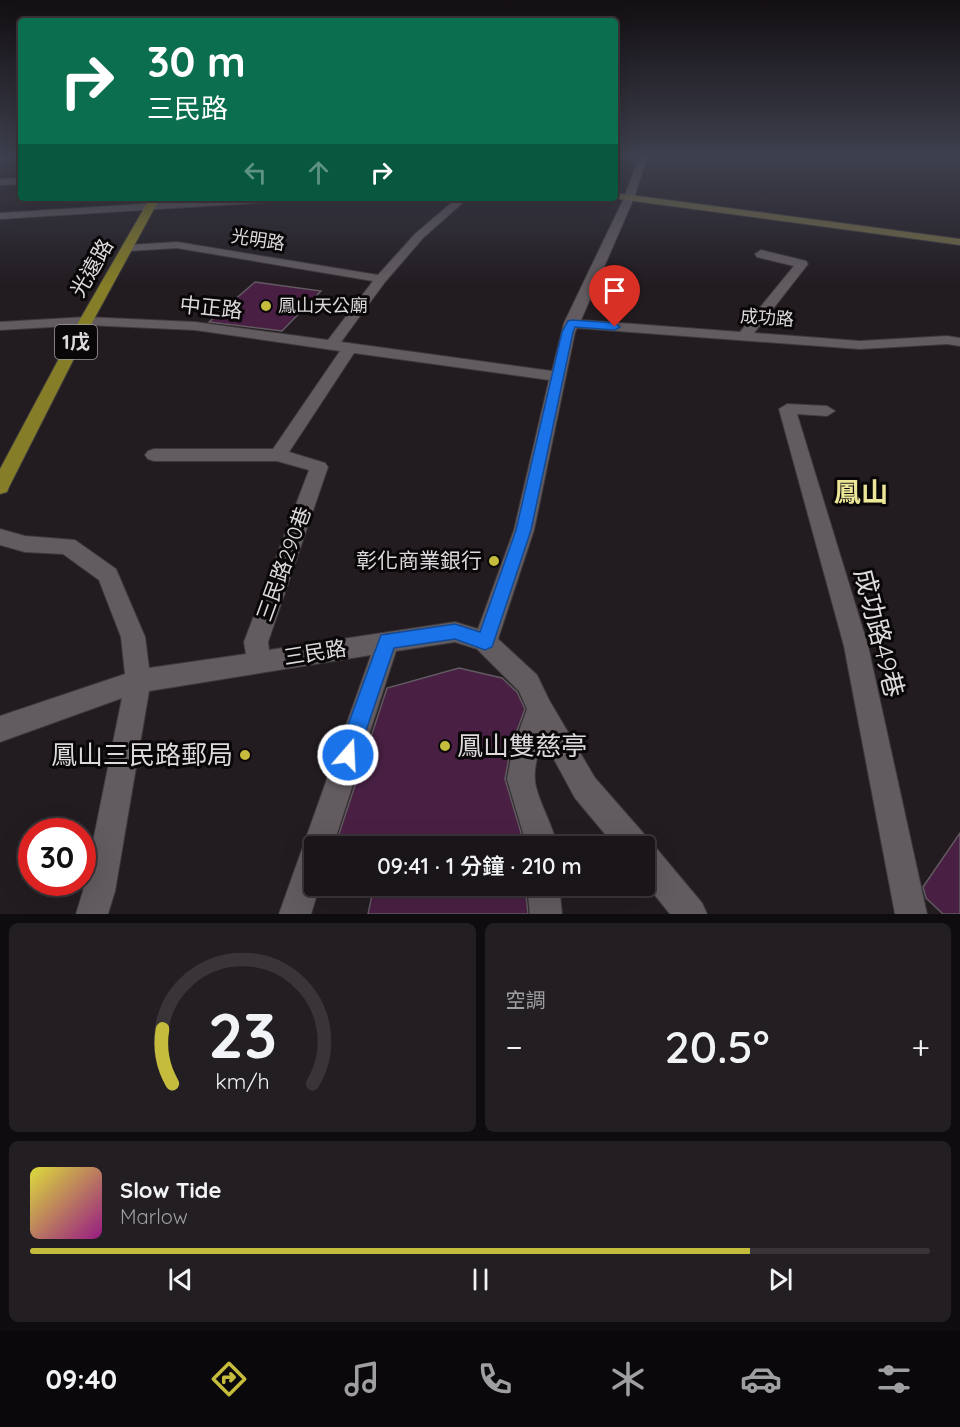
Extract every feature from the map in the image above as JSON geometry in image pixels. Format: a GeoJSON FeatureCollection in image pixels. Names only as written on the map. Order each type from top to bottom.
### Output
{"type":"FeatureCollection","features":[{"type":"Feature","properties":{"kind":"main road"},"geometry":{"type":"LineString","coordinates":[[642,200],[960,242]]}},
{"type":"Feature","properties":{"kind":"main road","name":"光遠路"},"geometry":{"type":"LineString","coordinates":[[0,487],[86,321],[153,203]]}},
{"type":"Feature","properties":{"kind":"street"},"geometry":{"type":"LineString","coordinates":[[621,200],[568,332],[524,530],[485,642],[528,683],[540,709],[585,788],[626,836]]}},
{"type":"Feature","properties":{"kind":"street"},"geometry":{"type":"LineString","coordinates":[[0,216],[153,203],[206,201]]}},
{"type":"Feature","properties":{"kind":"street"},"geometry":{"type":"LineString","coordinates":[[331,346],[381,279],[419,236],[460,201]]}},
{"type":"Feature","properties":{"kind":"street","name":"光明路"},"geometry":{"type":"LineString","coordinates":[[129,248],[177,245],[381,279]]}},
{"type":"Feature","properties":{"kind":"street"},"geometry":{"type":"LineString","coordinates":[[744,336],[802,264],[761,254]]}},
{"type":"Feature","properties":{"kind":"street","name":"中正路"},"geometry":{"type":"LineString","coordinates":[[0,326],[86,321],[195,326],[559,377]]}},
{"type":"Feature","properties":{"kind":"street","name":"成功路"},"geometry":{"type":"LineString","coordinates":[[572,323],[861,345],[947,340],[960,342]]}},
{"type":"Feature","properties":{"kind":"street"},"geometry":{"type":"LineString","coordinates":[[154,455],[278,455],[349,349]]}},
{"type":"Feature","properties":{"kind":"street","name":"成功路49巷"},"geometry":{"type":"LineString","coordinates":[[827,411],[787,409],[856,646],[911,914]]}},
{"type":"Feature","properties":{"kind":"street","name":"三民路290巷"},"geometry":{"type":"LineString","coordinates":[[259,662],[256,642],[319,467],[278,455]]}},
{"type":"Feature","properties":{"kind":"street"},"geometry":{"type":"LineString","coordinates":[[0,537],[25,544],[68,546],[108,575],[133,636],[138,681],[99,891],[92,914]]}},
{"type":"Feature","properties":{"kind":"street","name":"三民路"},"geometry":{"type":"LineString","coordinates":[[0,729],[138,681],[455,632],[485,642]]}},
{"type":"Feature","properties":{"kind":"street"},"geometry":{"type":"LineString","coordinates":[[321,836],[388,641]]}},
{"type":"Feature","properties":{"kind":"street"},"geometry":{"type":"LineString","coordinates":[[539,836],[522,786],[521,772],[540,709]]}},
{"type":"Feature","properties":{"kind":"street"},"geometry":{"type":"LineString","coordinates":[[655,871],[691,914]]}},
{"type":"Feature","properties":{"kind":"street"},"geometry":{"type":"LineString","coordinates":[[295,914],[304,887]]}},
{"type":"Feature","properties":{"kind":"street"},"geometry":{"type":"LineString","coordinates":[[544,896],[546,914]]}},
{"type":"Feature","properties":{"kind":"building","name":"鳳山天公廟"},"geometry":{"type":"Polygon","coordinates":[[[255,282],[321,291],[282,331],[209,322],[255,282]]]}},
{"type":"Feature","properties":{"kind":"building","name":"鳳山雙慈亭"},"geometry":{"type":"Polygon","coordinates":[[[459,668],[502,678],[517,692],[525,709],[511,747],[505,779],[522,836],[338,836],[387,688],[459,668]]]}},
{"type":"Feature","properties":{"kind":"building"},"geometry":{"type":"Polygon","coordinates":[[[960,833],[960,914],[943,914],[926,898],[923,887],[960,833]]]}},
{"type":"Feature","properties":{"kind":"building"},"geometry":{"type":"Polygon","coordinates":[[[372,896],[526,896],[528,914],[368,914],[372,896]]]}},
{"type":"Feature","properties":{"kind":"place","name":"鳳山天公廟"},"geometry":{"type":"Point","coordinates":[266,306]}},
{"type":"Feature","properties":{"kind":"place","name":"彰化商業銀行"},"geometry":{"type":"Point","coordinates":[494,561]}},
{"type":"Feature","properties":{"kind":"place","name":"鳳山雙慈亭"},"geometry":{"type":"Point","coordinates":[445,746]}},
{"type":"Feature","properties":{"kind":"place","name":"鳳山三民路郵局"},"geometry":{"type":"Point","coordinates":[245,755]}},
{"type":"Feature","properties":{"kind":"district","name":"鳳山"},"geometry":{"type":"Point","coordinates":[861,493]}},
{"type":"Feature","properties":{"kind":"route"},"geometry":{"type":"LineString","coordinates":[[348,755],[388,641],[455,632],[485,642],[524,530],[568,332],[572,323],[615,327]]}}]}
